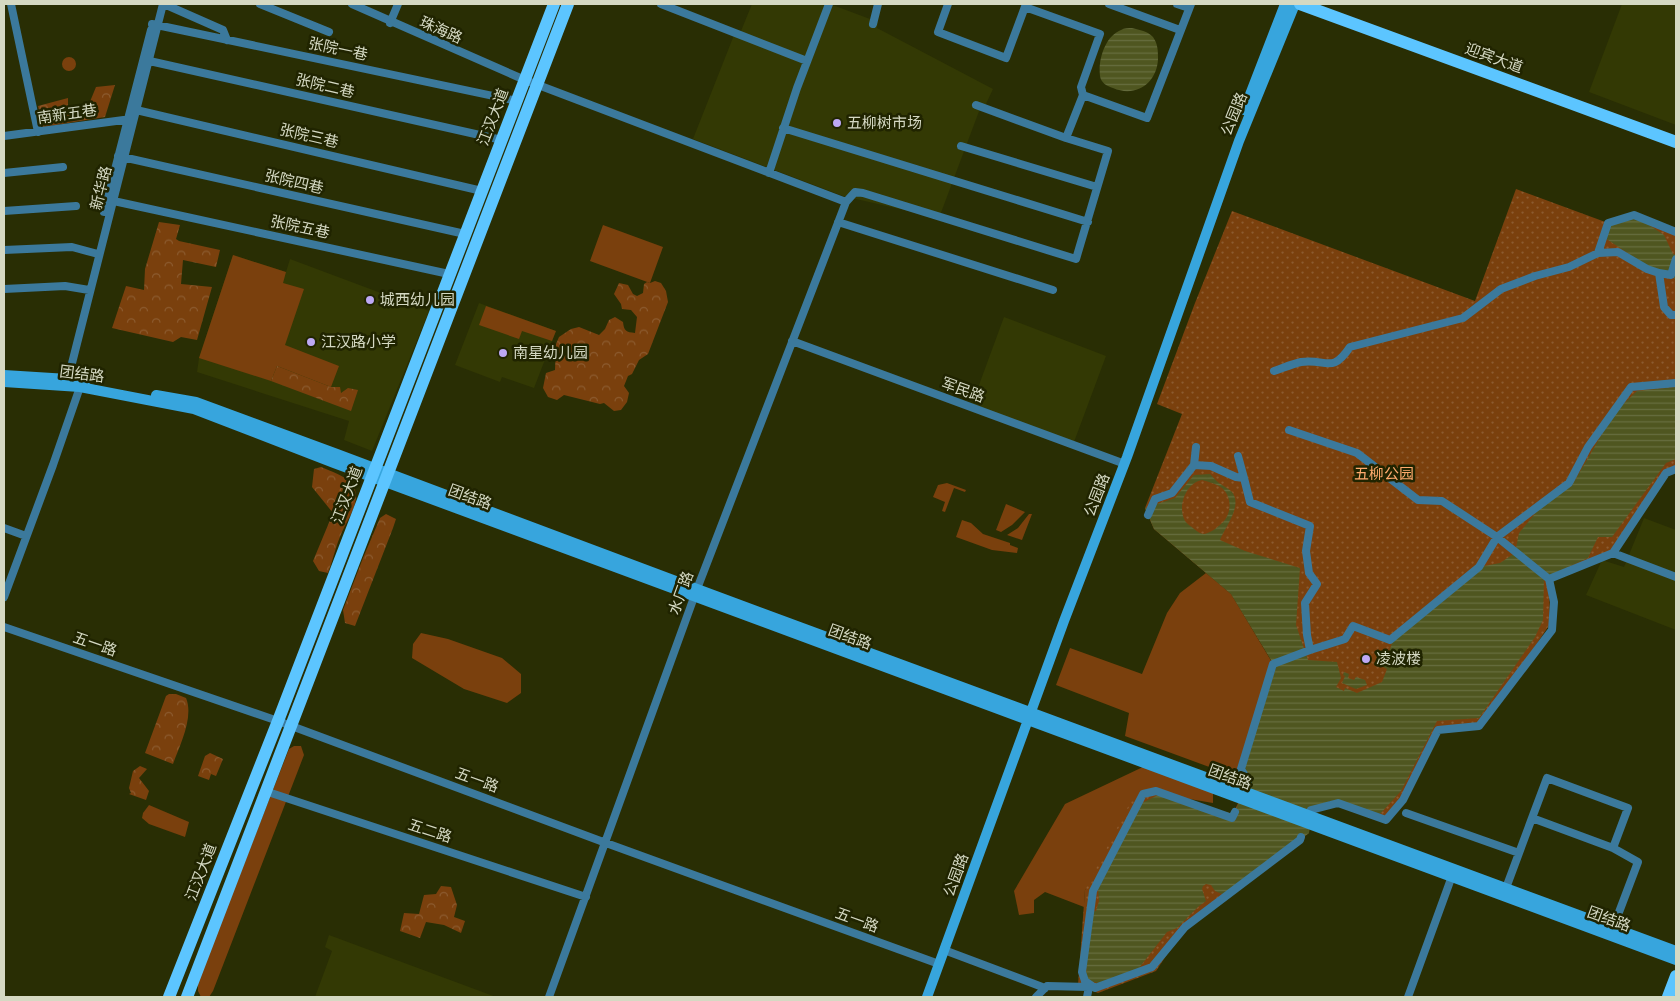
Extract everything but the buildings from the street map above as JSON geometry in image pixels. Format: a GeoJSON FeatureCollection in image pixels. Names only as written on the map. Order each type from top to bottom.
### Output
{"type":"FeatureCollection","features":[{"type":"Feature","properties":{"kind":"main road","name":"江汉大道"},"geometry":{"type":"LineString","coordinates":[[187,997],[265,791],[284,723],[373,472],[554,4]]}},
{"type":"Feature","properties":{"kind":"main road","name":"江汉大道"},"geometry":{"type":"LineString","coordinates":[[169,997],[386,477],[568,4]]}},
{"type":"Feature","properties":{"kind":"main road"},"geometry":{"type":"LineString","coordinates":[[1122,463],[1187,278],[1232,142],[1285,4]]}},
{"type":"Feature","properties":{"kind":"main road","name":"公园路"},"geometry":{"type":"LineString","coordinates":[[927,997],[937,963],[944,950],[1028,715],[1239,141],[1294,4]]}},
{"type":"Feature","properties":{"kind":"main road","name":"迎宾大道"},"geometry":{"type":"LineString","coordinates":[[1300,4],[1676,142]]}},
{"type":"Feature","properties":{"kind":"main road","name":"迎宾大道"},"geometry":{"type":"LineString","coordinates":[[1317,4],[1676,136]]}},
{"type":"Feature","properties":{"kind":"main road","name":"团结路"},"geometry":{"type":"LineString","coordinates":[[4,375],[65,378],[196,402],[386,477],[696,592],[1334,828],[1506,888],[1676,951]]}},
{"type":"Feature","properties":{"kind":"main road","name":"团结路"},"geometry":{"type":"LineString","coordinates":[[4,382],[80,387],[194,409],[373,472]]}},
{"type":"Feature","properties":{"kind":"main road"},"geometry":{"type":"LineString","coordinates":[[922,997],[937,963],[1028,715]]}},
{"type":"Feature","properties":{"kind":"main road","name":"团结路"},"geometry":{"type":"LineString","coordinates":[[1334,828],[1452,876],[1676,960]]}},
{"type":"Feature","properties":{"kind":"main road"},"geometry":{"type":"LineString","coordinates":[[1668,997],[1676,976]]}},
{"type":"Feature","properties":{"kind":"street"},"geometry":{"type":"LineString","coordinates":[[11,4],[38,132]]}},
{"type":"Feature","properties":{"kind":"street","name":"新华路"},"geometry":{"type":"LineString","coordinates":[[155,26],[158,4]]}},
{"type":"Feature","properties":{"kind":"street"},"geometry":{"type":"LineString","coordinates":[[163,4],[223,30],[227,40]]}},
{"type":"Feature","properties":{"kind":"street","name":"新华路"},"geometry":{"type":"LineString","coordinates":[[65,378],[145,61],[163,4]]}},
{"type":"Feature","properties":{"kind":"street"},"geometry":{"type":"LineString","coordinates":[[260,4],[329,32]]}},
{"type":"Feature","properties":{"kind":"street","name":"珠海路"},"geometry":{"type":"LineString","coordinates":[[346,4],[525,81],[538,84],[846,202]]}},
{"type":"Feature","properties":{"kind":"street","name":"珠海路"},"geometry":{"type":"LineString","coordinates":[[352,4],[390,22]]}},
{"type":"Feature","properties":{"kind":"street"},"geometry":{"type":"LineString","coordinates":[[390,22],[398,4]]}},
{"type":"Feature","properties":{"kind":"street"},"geometry":{"type":"LineString","coordinates":[[661,4],[807,61]]}},
{"type":"Feature","properties":{"kind":"street"},"geometry":{"type":"LineString","coordinates":[[769,173],[783,128],[829,4]]}},
{"type":"Feature","properties":{"kind":"street"},"geometry":{"type":"LineString","coordinates":[[873,24],[878,4]]}},
{"type":"Feature","properties":{"kind":"street"},"geometry":{"type":"LineString","coordinates":[[948,4],[938,32],[1006,58],[1026,5],[1100,34],[1081,87],[1083,95],[1066,138]]}},
{"type":"Feature","properties":{"kind":"street"},"geometry":{"type":"LineString","coordinates":[[1108,4],[1180,30]]}},
{"type":"Feature","properties":{"kind":"street"},"geometry":{"type":"LineString","coordinates":[[1083,95],[1147,118],[1190,6],[1177,4]]}},
{"type":"Feature","properties":{"kind":"street","name":"张院一巷"},"geometry":{"type":"LineString","coordinates":[[155,26],[517,102]]}},
{"type":"Feature","properties":{"kind":"street","name":"张院一巷"},"geometry":{"type":"LineString","coordinates":[[155,26],[517,102]]}},
{"type":"Feature","properties":{"kind":"street","name":"张院二巷"},"geometry":{"type":"LineString","coordinates":[[145,61],[501,141]]}},
{"type":"Feature","properties":{"kind":"street"},"geometry":{"type":"LineString","coordinates":[[846,202],[855,192],[864,192],[1076,259],[1108,152],[976,105]]}},
{"type":"Feature","properties":{"kind":"street","name":"张院三巷"},"geometry":{"type":"LineString","coordinates":[[133,109],[482,191]]}},
{"type":"Feature","properties":{"kind":"street","name":"南新五巷"},"geometry":{"type":"LineString","coordinates":[[4,136],[130,119]]}},
{"type":"Feature","properties":{"kind":"street"},"geometry":{"type":"LineString","coordinates":[[783,128],[1088,222]]}},
{"type":"Feature","properties":{"kind":"street"},"geometry":{"type":"LineString","coordinates":[[961,146],[1097,187]]}},
{"type":"Feature","properties":{"kind":"street","name":"张院四巷"},"geometry":{"type":"LineString","coordinates":[[120,157],[465,234]]}},
{"type":"Feature","properties":{"kind":"street"},"geometry":{"type":"LineString","coordinates":[[4,173],[63,167]]}},
{"type":"Feature","properties":{"kind":"street","name":"张院五巷"},"geometry":{"type":"LineString","coordinates":[[109,200],[449,274]]}},
{"type":"Feature","properties":{"kind":"street","name":"水厂路"},"geometry":{"type":"LineString","coordinates":[[549,997],[696,592],[846,202]]}},
{"type":"Feature","properties":{"kind":"street"},"geometry":{"type":"LineString","coordinates":[[4,211],[76,206]]}},
{"type":"Feature","properties":{"kind":"street"},"geometry":{"type":"LineString","coordinates":[[1598,253],[1608,223],[1634,215],[1676,232]]}},
{"type":"Feature","properties":{"kind":"street"},"geometry":{"type":"LineString","coordinates":[[838,222],[1053,290]]}},
{"type":"Feature","properties":{"kind":"street"},"geometry":{"type":"LineString","coordinates":[[4,250],[72,247],[96,253]]}},
{"type":"Feature","properties":{"kind":"street"},"geometry":{"type":"LineString","coordinates":[[1274,371],[1302,362],[1332,364],[1342,359],[1350,346],[1463,318],[1501,289],[1534,276],[1569,267],[1598,253],[1618,252],[1647,269],[1671,275],[1676,259]]}},
{"type":"Feature","properties":{"kind":"street"},"geometry":{"type":"LineString","coordinates":[[1659,273],[1664,307],[1671,315],[1676,315]]}},
{"type":"Feature","properties":{"kind":"street"},"geometry":{"type":"LineString","coordinates":[[4,289],[65,286],[87,290]]}},
{"type":"Feature","properties":{"kind":"street","name":"军民路"},"geometry":{"type":"LineString","coordinates":[[792,341],[1122,463]]}},
{"type":"Feature","properties":{"kind":"street"},"geometry":{"type":"LineString","coordinates":[[1247,784],[1248,781],[1241,769],[1273,664],[1345,639],[1353,626],[1390,640],[1478,567],[1497,537],[1569,483],[1588,448],[1631,387],[1676,383]]}},
{"type":"Feature","properties":{"kind":"street"},"geometry":{"type":"LineString","coordinates":[[4,597],[54,465],[80,387]]}},
{"type":"Feature","properties":{"kind":"street"},"geometry":{"type":"LineString","coordinates":[[1290,430],[1357,453],[1418,500],[1442,501],[1497,537],[1548,578],[1554,602],[1552,630],[1479,726],[1438,730],[1403,800],[1386,820],[1338,803],[1310,810]]}},
{"type":"Feature","properties":{"kind":"street"},"geometry":{"type":"LineString","coordinates":[[1148,515],[1155,500],[1172,493],[1194,465],[1196,447]]}},
{"type":"Feature","properties":{"kind":"street"},"geometry":{"type":"LineString","coordinates":[[1238,456],[1250,502],[1310,526],[1306,551],[1309,573],[1318,584],[1305,603],[1310,650]]}},
{"type":"Feature","properties":{"kind":"street"},"geometry":{"type":"LineString","coordinates":[[1194,465],[1211,466],[1236,477],[1244,478]]}},
{"type":"Feature","properties":{"kind":"street"},"geometry":{"type":"LineString","coordinates":[[1548,578],[1613,553],[1666,473],[1676,469]]}},
{"type":"Feature","properties":{"kind":"street"},"geometry":{"type":"LineString","coordinates":[[4,528],[26,536]]}},
{"type":"Feature","properties":{"kind":"street"},"geometry":{"type":"LineString","coordinates":[[1613,553],[1676,577]]}},
{"type":"Feature","properties":{"kind":"street","name":"五一路"},"geometry":{"type":"LineString","coordinates":[[4,627],[284,723],[606,843],[937,963]]}},
{"type":"Feature","properties":{"kind":"street"},"geometry":{"type":"LineString","coordinates":[[1506,888],[1547,778],[1628,808],[1613,848]]}},
{"type":"Feature","properties":{"kind":"street","name":"五二路"},"geometry":{"type":"LineString","coordinates":[[265,791],[586,897]]}},
{"type":"Feature","properties":{"kind":"street"},"geometry":{"type":"LineString","coordinates":[[1235,812],[1232,818],[1156,791],[1142,794],[1093,891],[1082,972],[1085,981],[1095,988],[1152,967],[1185,926],[1300,840],[1301,837]]}},
{"type":"Feature","properties":{"kind":"street"},"geometry":{"type":"LineString","coordinates":[[1406,813],[1519,853]]}},
{"type":"Feature","properties":{"kind":"street"},"geometry":{"type":"LineString","coordinates":[[1532,818],[1613,848],[1638,862],[1613,928]]}},
{"type":"Feature","properties":{"kind":"street"},"geometry":{"type":"LineString","coordinates":[[1408,997],[1452,876]]}},
{"type":"Feature","properties":{"kind":"street"},"geometry":{"type":"LineString","coordinates":[[944,950],[1045,988]]}},
{"type":"Feature","properties":{"kind":"street"},"geometry":{"type":"LineString","coordinates":[[1036,997],[1047,986],[1089,987],[1087,997]]}},
{"type":"Feature","properties":{"kind":"shaded area","name":"五柳树市场"},"geometry":{"type":"Polygon","coordinates":[[[752,4],[830,4],[878,22],[877,28],[993,89],[985,106],[981,106],[939,218],[843,196],[693,139],[736,30],[741,31],[752,4]]]}},
{"type":"Feature","properties":{"kind":"shaded area"},"geometry":{"type":"Polygon","coordinates":[[[1622,4],[1676,4],[1676,125],[1589,92],[1622,4]]]}},
{"type":"Feature","properties":{"kind":"shaded area"},"geometry":{"type":"Polygon","coordinates":[[[1132,28],[1146,32],[1155,40],[1158,50],[1157,68],[1154,75],[1144,86],[1137,90],[1121,91],[1103,82],[1100,76],[1100,63],[1104,49],[1111,37],[1122,29],[1132,28]]]}},
{"type":"Feature","properties":{"kind":"shaded area"},"geometry":{"type":"Polygon","coordinates":[[[1634,215],[1664,235],[1673,254],[1676,255],[1676,280],[1671,275],[1655,271],[1605,238],[1608,223],[1634,215]]]}},
{"type":"Feature","properties":{"kind":"shaded area","name":"江汉路小学"},"geometry":{"type":"Polygon","coordinates":[[[233,255],[286,272],[290,259],[429,311],[372,451],[344,440],[349,421],[197,372],[199,358],[233,255]]]}},
{"type":"Feature","properties":{"kind":"shaded area","name":"南星幼儿园"},"geometry":{"type":"Polygon","coordinates":[[[479,303],[556,331],[534,388],[502,377],[500,382],[455,365],[479,303]]]}},
{"type":"Feature","properties":{"kind":"shaded area"},"geometry":{"type":"Polygon","coordinates":[[[1004,317],[1106,356],[1074,442],[972,404],[1004,317]]]}},
{"type":"Feature","properties":{"kind":"shaded area"},"geometry":{"type":"Polygon","coordinates":[[[1676,387],[1676,459],[1666,463],[1612,537],[1598,537],[1588,558],[1544,578],[1543,620],[1535,637],[1479,718],[1437,721],[1401,791],[1380,814],[1330,801],[1311,810],[1309,833],[1227,896],[1215,891],[1211,885],[1206,884],[1203,886],[1202,889],[1206,901],[1177,928],[1167,932],[1139,968],[1101,984],[1087,980],[1089,922],[1092,912],[1096,911],[1099,901],[1098,889],[1142,803],[1160,794],[1231,821],[1248,781],[1241,769],[1276,668],[1231,594],[1154,529],[1145,508],[1175,498],[1194,475],[1210,474],[1232,492],[1235,498],[1234,510],[1220,540],[1245,551],[1300,568],[1296,625],[1308,660],[1337,662],[1341,678],[1336,687],[1344,691],[1345,688],[1357,693],[1382,682],[1387,669],[1383,667],[1393,641],[1479,567],[1500,563],[1515,553],[1519,533],[1553,492],[1571,487],[1615,412],[1637,391],[1676,387]],[[1202,480],[1196,482],[1187,490],[1182,509],[1186,522],[1201,534],[1204,534],[1209,533],[1224,521],[1230,507],[1223,489],[1216,484],[1202,480]]]}},
{"type":"Feature","properties":{"kind":"shaded area"},"geometry":{"type":"Polygon","coordinates":[[[1644,518],[1676,530],[1676,630],[1586,595],[1602,560],[1624,567],[1644,518]]]}},
{"type":"Feature","properties":{"kind":"shaded area"},"geometry":{"type":"Polygon","coordinates":[[[1344,672],[1349,674],[1348,678],[1354,680],[1356,677],[1365,680],[1367,685],[1356,689],[1342,683],[1345,676],[1343,675],[1344,672]]]}},
{"type":"Feature","properties":{"kind":"shaded area"},"geometry":{"type":"Polygon","coordinates":[[[329,935],[496,997],[315,997],[332,951],[325,947],[329,935]]]}},
{"type":"Feature","properties":{"kind":"green space"},"geometry":{"type":"Polygon","coordinates":[[[69,57],[74,59],[76,64],[74,69],[69,71],[64,69],[62,64],[64,59],[69,57]]]}},
{"type":"Feature","properties":{"kind":"green space"},"geometry":{"type":"Polygon","coordinates":[[[115,85],[105,117],[43,127],[38,106],[68,98],[68,106],[89,104],[96,87],[115,85]]]}},
{"type":"Feature","properties":{"kind":"green space","name":"五柳公园"},"geometry":{"type":"Polygon","coordinates":[[[1516,189],[1608,223],[1634,215],[1676,232],[1676,469],[1666,473],[1613,553],[1549,579],[1550,624],[1485,721],[1438,730],[1403,800],[1385,816],[1330,801],[1311,810],[1309,833],[1185,927],[1156,971],[1098,993],[1078,985],[1085,890],[1131,801],[1160,794],[1233,814],[1248,781],[1241,769],[1276,668],[1231,594],[1154,529],[1145,508],[1182,414],[1157,404],[1232,211],[1475,301],[1516,189]]]}},
{"type":"Feature","properties":{"kind":"green space"},"geometry":{"type":"Polygon","coordinates":[[[159,222],[180,225],[176,239],[179,241],[220,250],[216,267],[183,260],[181,284],[212,287],[197,340],[181,337],[173,342],[112,328],[126,286],[144,290],[145,269],[159,222]]]}},
{"type":"Feature","properties":{"kind":"green space"},"geometry":{"type":"Polygon","coordinates":[[[603,225],[663,247],[650,283],[590,261],[603,225]]]}},
{"type":"Feature","properties":{"kind":"green space"},"geometry":{"type":"Polygon","coordinates":[[[233,255],[286,272],[283,283],[304,289],[285,345],[339,366],[331,387],[277,366],[271,381],[199,358],[233,255]]]}},
{"type":"Feature","properties":{"kind":"green space"},"geometry":{"type":"Polygon","coordinates":[[[655,281],[661,283],[666,291],[668,302],[648,354],[639,360],[632,374],[628,376],[624,386],[629,393],[627,402],[621,410],[614,411],[604,403],[600,404],[564,395],[557,400],[548,397],[543,388],[546,373],[555,370],[556,344],[559,337],[571,329],[579,327],[599,335],[605,329],[609,320],[615,317],[623,322],[626,331],[635,333],[637,317],[631,310],[622,309],[614,294],[619,283],[628,285],[633,294],[637,296],[643,293],[644,284],[655,281]]]}},
{"type":"Feature","properties":{"kind":"green space"},"geometry":{"type":"Polygon","coordinates":[[[486,306],[556,331],[552,341],[522,331],[519,339],[479,325],[486,306]]]}},
{"type":"Feature","properties":{"kind":"green space"},"geometry":{"type":"Polygon","coordinates":[[[277,366],[331,387],[340,387],[341,393],[348,388],[358,390],[351,411],[271,381],[277,366]]]}},
{"type":"Feature","properties":{"kind":"green space"},"geometry":{"type":"Polygon","coordinates":[[[321,467],[349,481],[355,490],[356,496],[353,509],[340,537],[328,573],[319,571],[313,561],[333,513],[312,487],[314,469],[321,467]]]}},
{"type":"Feature","properties":{"kind":"green space"},"geometry":{"type":"Polygon","coordinates":[[[947,483],[966,490],[965,492],[954,488],[945,512],[942,511],[945,502],[933,497],[938,485],[947,483]]]}},
{"type":"Feature","properties":{"kind":"green space"},"geometry":{"type":"Polygon","coordinates":[[[1006,504],[1025,512],[1012,525],[1001,532],[996,530],[1006,504]]]}},
{"type":"Feature","properties":{"kind":"green space"},"geometry":{"type":"Polygon","coordinates":[[[386,514],[396,519],[393,528],[355,626],[345,623],[343,610],[380,518],[386,514]]]}},
{"type":"Feature","properties":{"kind":"green space"},"geometry":{"type":"Polygon","coordinates":[[[1029,514],[1032,514],[1022,540],[1007,535],[1018,528],[1029,514]]]}},
{"type":"Feature","properties":{"kind":"green space"},"geometry":{"type":"Polygon","coordinates":[[[962,520],[971,523],[983,534],[1010,543],[1010,545],[1018,548],[1017,553],[992,550],[956,537],[962,520]]]}},
{"type":"Feature","properties":{"kind":"green space"},"geometry":{"type":"Polygon","coordinates":[[[1206,573],[1231,594],[1273,664],[1241,769],[1212,768],[1125,736],[1129,713],[1056,685],[1070,648],[1142,674],[1167,613],[1180,593],[1206,573]]]}},
{"type":"Feature","properties":{"kind":"green space"},"geometry":{"type":"Polygon","coordinates":[[[421,633],[448,639],[502,658],[521,674],[521,693],[507,703],[464,689],[412,658],[413,644],[421,633]]]}},
{"type":"Feature","properties":{"kind":"green space"},"geometry":{"type":"Polygon","coordinates":[[[176,694],[186,698],[188,706],[185,731],[173,764],[145,753],[166,696],[176,694]]]}},
{"type":"Feature","properties":{"kind":"green space"},"geometry":{"type":"Polygon","coordinates":[[[294,746],[301,746],[304,755],[213,991],[209,997],[201,997],[198,991],[198,981],[289,749],[294,746]]]}},
{"type":"Feature","properties":{"kind":"green space"},"geometry":{"type":"Polygon","coordinates":[[[210,753],[223,759],[216,776],[211,774],[209,780],[198,776],[205,756],[210,753]]]}},
{"type":"Feature","properties":{"kind":"green space"},"geometry":{"type":"Polygon","coordinates":[[[140,766],[147,769],[139,778],[149,791],[146,800],[129,794],[131,793],[129,788],[133,771],[140,766]]]}},
{"type":"Feature","properties":{"kind":"green space"},"geometry":{"type":"Polygon","coordinates":[[[1145,766],[1213,790],[1213,803],[1160,794],[1085,890],[1084,907],[1045,892],[1034,900],[1034,913],[1019,915],[1014,891],[1065,804],[1145,766]]]}},
{"type":"Feature","properties":{"kind":"green space"},"geometry":{"type":"Polygon","coordinates":[[[149,805],[189,822],[185,837],[149,824],[142,818],[149,805]]]}},
{"type":"Feature","properties":{"kind":"green space"},"geometry":{"type":"Polygon","coordinates":[[[441,886],[451,887],[457,905],[454,917],[465,921],[461,933],[444,925],[426,922],[420,938],[400,931],[404,913],[419,914],[424,895],[436,894],[441,886]]]}},
{"type":"Feature","properties":{"kind":"place","name":"五柳树市场"},"geometry":{"type":"Point","coordinates":[837,123]}},
{"type":"Feature","properties":{"kind":"place","name":"城西幼儿园"},"geometry":{"type":"Point","coordinates":[370,300]}},
{"type":"Feature","properties":{"kind":"place","name":"江汉路小学"},"geometry":{"type":"Point","coordinates":[311,342]}},
{"type":"Feature","properties":{"kind":"place","name":"南星幼儿园"},"geometry":{"type":"Point","coordinates":[503,353]}},
{"type":"Feature","properties":{"kind":"place","name":"凌波楼"},"geometry":{"type":"Point","coordinates":[1366,659]}}]}
